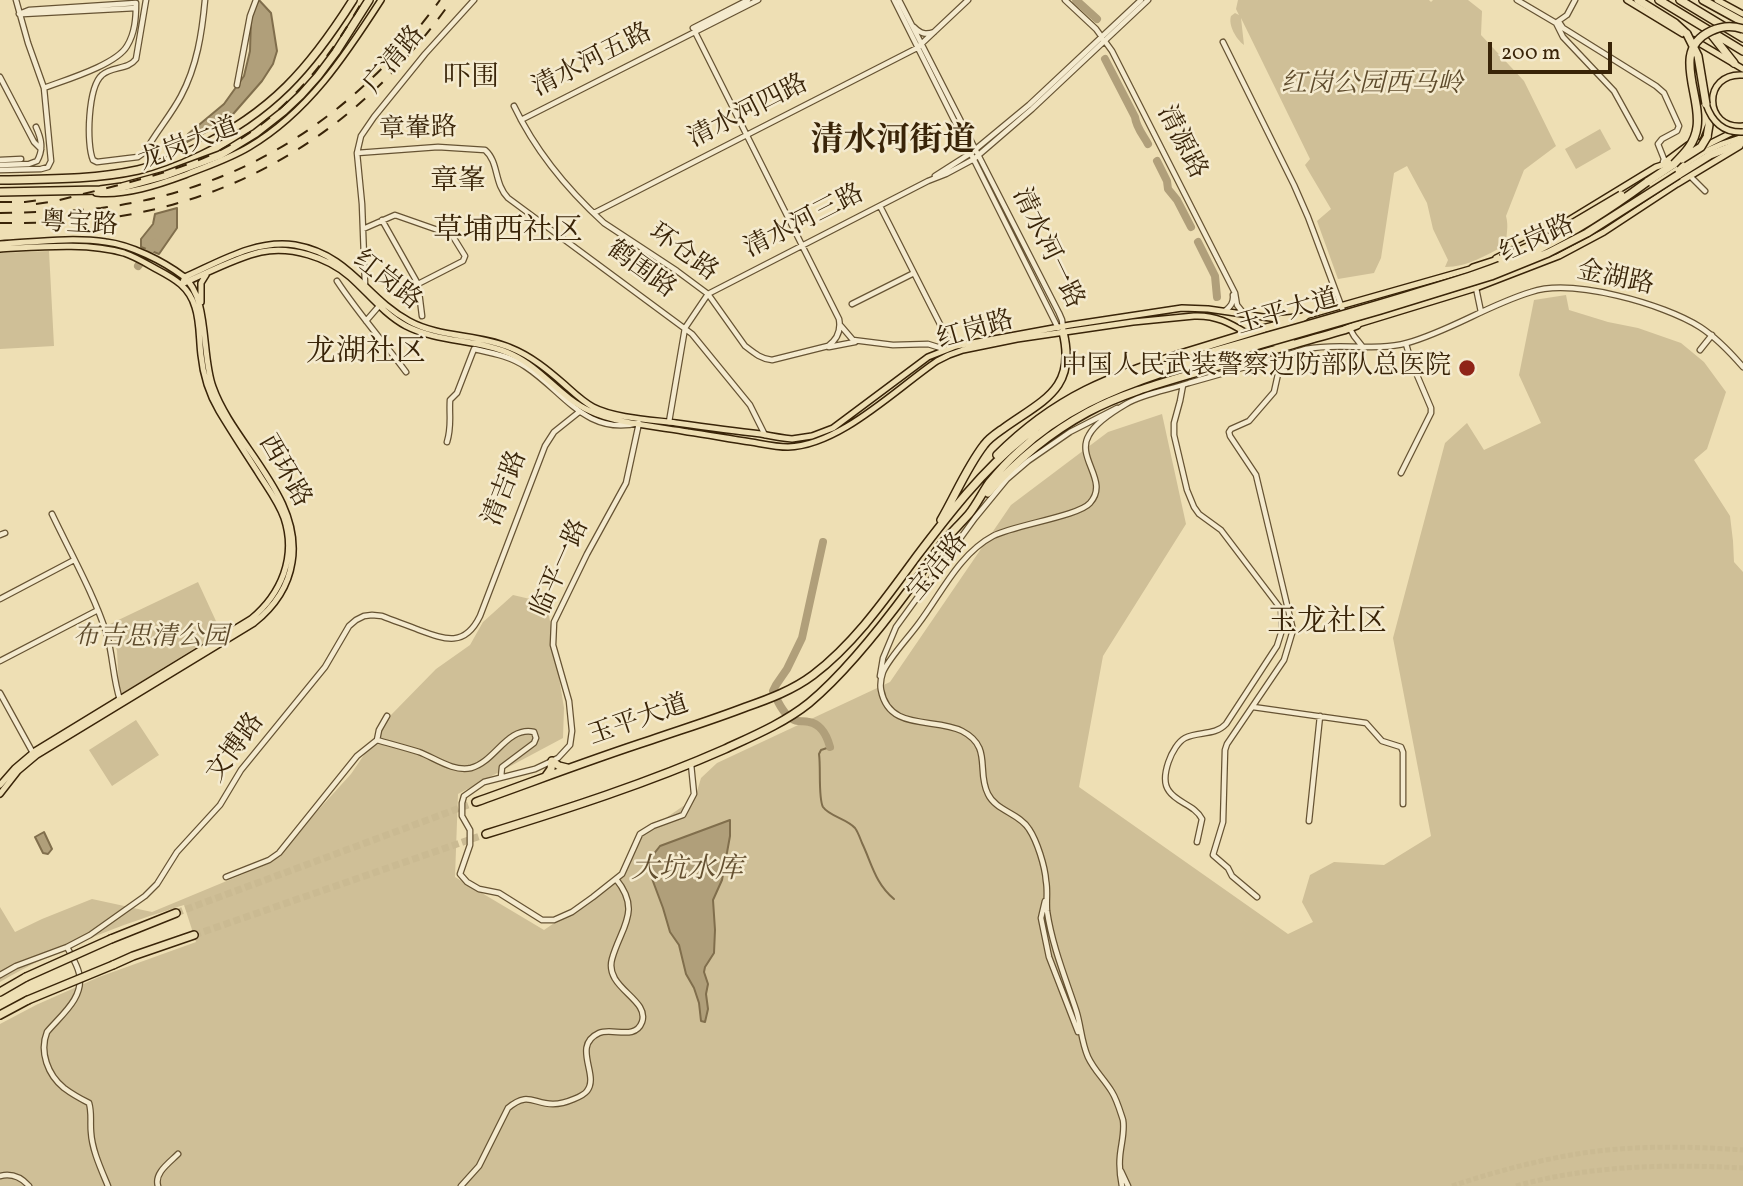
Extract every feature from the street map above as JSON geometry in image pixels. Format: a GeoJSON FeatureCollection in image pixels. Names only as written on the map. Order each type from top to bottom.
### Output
{"type":"FeatureCollection","features":[{"type":"Feature","properties":{"kind":"highway","name":"龙岗大道"},"geometry":{"type":"LineString","coordinates":[[0,180],[67,179],[123,173],[163,163],[218,138],[262,109],[293,80],[310,62],[353,0]]}},
{"type":"Feature","properties":{"kind":"highway","name":"龙岗大道"},"geometry":{"type":"LineString","coordinates":[[0,192],[122,187],[220,155],[266,125],[301,95],[331,59],[369,0]]}},
{"type":"Feature","properties":{"kind":"highway"},"geometry":{"type":"LineString","coordinates":[[1638,0],[1675,23],[1684,33],[1698,56],[1709,104]]}},
{"type":"Feature","properties":{"kind":"highway"},"geometry":{"type":"LineString","coordinates":[[1659,0],[1743,51]]}},
{"type":"Feature","properties":{"kind":"highway"},"geometry":{"type":"LineString","coordinates":[[1680,0],[1743,38]]}},
{"type":"Feature","properties":{"kind":"highway"},"geometry":{"type":"LineString","coordinates":[[1703,0],[1715,3],[1743,22]]}},
{"type":"Feature","properties":{"kind":"highway"},"geometry":{"type":"LineString","coordinates":[[1674,167],[1689,148],[1697,129],[1689,66],[1694,46],[1702,37],[1716,29],[1734,26],[1743,29]]}},
{"type":"Feature","properties":{"kind":"highway"},"geometry":{"type":"LineString","coordinates":[[1706,28],[1734,63]]}},
{"type":"Feature","properties":{"kind":"highway","name":"玉平大道"},"geometry":{"type":"LineString","coordinates":[[691,764],[748,738],[807,705],[853,658],[1007,463],[1030,441],[1056,422],[1086,403],[1165,369],[1492,269],[1538,249],[1595,217],[1696,151],[1704,142],[1709,125],[1709,104]]}},
{"type":"Feature","properties":{"kind":"highway","name":"玉平大道"},"geometry":{"type":"LineString","coordinates":[[476,802],[771,698],[799,684],[830,660],[873,615],[988,470],[1023,438],[1063,409],[1123,380],[1424,297],[1520,265],[1587,233],[1742,137]]}},
{"type":"Feature","properties":{"kind":"highway"},"geometry":{"type":"LineString","coordinates":[[207,166],[220,155]]}},
{"type":"Feature","properties":{"kind":"highway"},"geometry":{"type":"LineString","coordinates":[[1473,268],[1501,259],[1550,237],[1647,182]]}},
{"type":"Feature","properties":{"kind":"highway"},"geometry":{"type":"LineString","coordinates":[[941,520],[973,480],[1014,438],[1065,400],[1135,368],[1305,316]]}},
{"type":"Feature","properties":{"kind":"highway"},"geometry":{"type":"LineString","coordinates":[[971,511],[1028,453],[1064,427],[1099,407],[1152,386],[1352,328]]}},
{"type":"Feature","properties":{"kind":"highway"},"geometry":{"type":"LineString","coordinates":[[919,554],[984,444],[1048,397],[1061,383],[1066,362],[1066,344],[1061,329]]}},
{"type":"Feature","properties":{"kind":"highway"},"geometry":{"type":"LineString","coordinates":[[552,761],[558,766],[569,768]]}},
{"type":"Feature","properties":{"kind":"highway"},"geometry":{"type":"LineString","coordinates":[[546,777],[552,761]]}},
{"type":"Feature","properties":{"kind":"highway"},"geometry":{"type":"LineString","coordinates":[[486,834],[567,809],[691,764]]}},
{"type":"Feature","properties":{"kind":"highway"},"geometry":{"type":"LineString","coordinates":[[0,992],[26,977],[176,913]]}},
{"type":"Feature","properties":{"kind":"highway"},"geometry":{"type":"LineString","coordinates":[[0,1016],[50,990],[133,956],[194,935]]}},
{"type":"Feature","properties":{"kind":"main road","name":"龙岗大道"},"geometry":{"type":"LineString","coordinates":[[72,191],[103,194],[126,191],[174,179],[250,147],[295,113],[313,94],[337,66],[382,0]]}},
{"type":"Feature","properties":{"kind":"main road"},"geometry":{"type":"LineString","coordinates":[[1627,0],[1743,69]]}},
{"type":"Feature","properties":{"kind":"main road"},"geometry":{"type":"LineString","coordinates":[[1715,3],[1743,14]]}},
{"type":"Feature","properties":{"kind":"main road"},"geometry":{"type":"LineString","coordinates":[[1684,33],[1690,43],[1712,117],[1719,126],[1742,137]]}},
{"type":"Feature","properties":{"kind":"main road"},"geometry":{"type":"LineString","coordinates":[[1659,165],[1695,139],[1716,87],[1723,80],[1743,75]]}},
{"type":"Feature","properties":{"kind":"main road"},"geometry":{"type":"LineString","coordinates":[[1602,217],[1674,167],[1742,137]]}},
{"type":"Feature","properties":{"kind":"main road","name":"红岗路"},"geometry":{"type":"LineString","coordinates":[[185,281],[255,247],[280,244],[299,246],[328,256],[349,270],[394,311],[418,325],[500,344],[524,354],[594,408],[668,422],[797,439],[827,431],[838,425],[928,357],[944,349],[1182,308],[1277,319],[1305,316],[1473,268],[1556,228],[1659,165],[1742,137]]}},
{"type":"Feature","properties":{"kind":"main road","name":"红岗路"},"geometry":{"type":"LineString","coordinates":[[185,281],[261,252],[297,253],[321,259],[350,278],[400,322],[418,331],[505,351],[533,366],[586,410],[604,417],[785,447],[802,446],[845,428],[949,355],[974,348],[1061,329],[1202,316],[1220,318],[1258,339],[1279,344],[1352,328],[1476,288],[1559,256],[1604,232],[1742,137]]}},
{"type":"Feature","properties":{"kind":"main road"},"geometry":{"type":"LineString","coordinates":[[1591,208],[1602,217],[1604,232]]}},
{"type":"Feature","properties":{"kind":"main road","name":"粤宝路"},"geometry":{"type":"LineString","coordinates":[[0,246],[79,240],[104,241],[138,251],[158,261],[185,281]]}},
{"type":"Feature","properties":{"kind":"main road","name":"粤宝路"},"geometry":{"type":"LineString","coordinates":[[0,246],[90,247],[114,251],[136,258],[185,281]]}},
{"type":"Feature","properties":{"kind":"main road"},"geometry":{"type":"LineString","coordinates":[[202,313],[201,283],[211,272]]}},
{"type":"Feature","properties":{"kind":"main road","name":"西环路"},"geometry":{"type":"LineString","coordinates":[[121,701],[254,623],[281,594],[291,569],[293,541],[288,515],[216,394],[206,362],[202,313],[197,296],[185,281]]}},
{"type":"Feature","properties":{"kind":"main road","name":"西环路"},"geometry":{"type":"LineString","coordinates":[[0,785],[15,768],[34,755],[251,619],[277,591],[286,567],[287,529],[278,505],[211,396],[202,362],[195,308],[185,281]]}},
{"type":"Feature","properties":{"kind":"main road"},"geometry":{"type":"LineString","coordinates":[[752,442],[750,437],[755,434]]}},
{"type":"Feature","properties":{"kind":"main road","name":"西环路"},"geometry":{"type":"LineString","coordinates":[[0,794],[34,755]]}},
{"type":"Feature","properties":{"kind":"street"},"geometry":{"type":"LineString","coordinates":[[0,165],[46,169],[50,165],[44,88],[16,0]]}},
{"type":"Feature","properties":{"kind":"street"},"geometry":{"type":"LineString","coordinates":[[146,0],[134,63],[102,75],[94,88],[89,135],[93,160],[97,162],[142,155],[181,96],[194,64],[203,30],[205,0]]}},
{"type":"Feature","properties":{"kind":"street"},"geometry":{"type":"LineString","coordinates":[[237,85],[250,16],[256,0]]}},
{"type":"Feature","properties":{"kind":"street","name":"广清路"},"geometry":{"type":"LineString","coordinates":[[358,153],[361,136],[368,124],[425,54],[474,0]]}},
{"type":"Feature","properties":{"kind":"street"},"geometry":{"type":"LineString","coordinates":[[748,0],[694,30],[840,322],[853,340],[893,345],[928,344],[944,349],[945,334]]}},
{"type":"Feature","properties":{"kind":"street","name":"清水河五路"},"geometry":{"type":"LineString","coordinates":[[521,120],[694,30],[758,0]]}},
{"type":"Feature","properties":{"kind":"street","name":"清水河一路"},"geometry":{"type":"LineString","coordinates":[[896,0],[911,24],[920,47]]}},
{"type":"Feature","properties":{"kind":"street","name":"清水河一路"},"geometry":{"type":"LineString","coordinates":[[896,0],[1062,320],[1061,329]]}},
{"type":"Feature","properties":{"kind":"street","name":"清水河四路"},"geometry":{"type":"LineString","coordinates":[[594,214],[920,47],[968,0]]}},
{"type":"Feature","properties":{"kind":"street","name":"清源路"},"geometry":{"type":"LineString","coordinates":[[1063,0],[1096,29],[1110,52],[1232,293],[1231,306],[1225,311]]}},
{"type":"Feature","properties":{"kind":"street","name":"清水河三路"},"geometry":{"type":"LineString","coordinates":[[668,422],[685,328],[708,294],[946,174],[1032,109],[1141,0]]}},
{"type":"Feature","properties":{"kind":"street","name":"清水河三路"},"geometry":{"type":"LineString","coordinates":[[1102,40],[1148,0]]}},
{"type":"Feature","properties":{"kind":"street"},"geometry":{"type":"LineString","coordinates":[[1517,0],[1558,22],[1563,28],[1664,93],[1679,126],[1677,131],[1658,144],[1664,159],[1659,165]]}},
{"type":"Feature","properties":{"kind":"street"},"geometry":{"type":"LineString","coordinates":[[1558,22],[1567,15],[1575,0]]}},
{"type":"Feature","properties":{"kind":"street"},"geometry":{"type":"LineString","coordinates":[[19,14],[136,6],[134,29],[126,49],[96,67],[44,88]]}},
{"type":"Feature","properties":{"kind":"street"},"geometry":{"type":"LineString","coordinates":[[1558,22],[1563,37],[1614,90],[1640,138]]}},
{"type":"Feature","properties":{"kind":"street"},"geometry":{"type":"LineString","coordinates":[[911,24],[921,33],[938,30]]}},
{"type":"Feature","properties":{"kind":"street","name":"清源路"},"geometry":{"type":"LineString","coordinates":[[1102,40],[1112,51],[1235,293],[1237,305],[1244,314]]}},
{"type":"Feature","properties":{"kind":"street"},"geometry":{"type":"LineString","coordinates":[[1223,42],[1294,185],[1340,306],[1363,346]]}},
{"type":"Feature","properties":{"kind":"street"},"geometry":{"type":"LineString","coordinates":[[0,77],[34,142],[41,149]]}},
{"type":"Feature","properties":{"kind":"street","name":"环仓路"},"geometry":{"type":"LineString","coordinates":[[514,106],[524,127],[555,171],[594,214],[708,294],[746,346],[764,359],[817,350]]}},
{"type":"Feature","properties":{"kind":"street"},"geometry":{"type":"LineString","coordinates":[[0,165],[34,163],[40,156],[41,149],[41,138],[36,127]]}},
{"type":"Feature","properties":{"kind":"street","name":"章輋路"},"geometry":{"type":"LineString","coordinates":[[365,284],[358,153],[438,147],[485,150]]}},
{"type":"Feature","properties":{"kind":"street","name":"鹤围路"},"geometry":{"type":"LineString","coordinates":[[485,150],[492,158],[502,191],[508,198],[699,341],[750,405],[765,435]]}},
{"type":"Feature","properties":{"kind":"street"},"geometry":{"type":"LineString","coordinates":[[0,165],[22,159]]}},
{"type":"Feature","properties":{"kind":"street"},"geometry":{"type":"LineString","coordinates":[[121,159],[123,173]]}},
{"type":"Feature","properties":{"kind":"street"},"geometry":{"type":"LineString","coordinates":[[1691,177],[1705,191]]}},
{"type":"Feature","properties":{"kind":"street"},"geometry":{"type":"LineString","coordinates":[[880,206],[945,334],[956,346]]}},
{"type":"Feature","properties":{"kind":"street"},"geometry":{"type":"LineString","coordinates":[[363,229],[395,215],[452,235],[465,256],[463,261],[418,284]]}},
{"type":"Feature","properties":{"kind":"street"},"geometry":{"type":"LineString","coordinates":[[383,220],[418,284],[422,316]]}},
{"type":"Feature","properties":{"kind":"street"},"geometry":{"type":"LineString","coordinates":[[852,304],[914,273]]}},
{"type":"Feature","properties":{"kind":"street"},"geometry":{"type":"LineString","coordinates":[[337,281],[406,372]]}},
{"type":"Feature","properties":{"kind":"street","name":"金湖路"},"geometry":{"type":"LineString","coordinates":[[1344,346],[1380,347],[1406,344],[1533,291],[1556,287],[1580,288],[1628,299],[1695,323],[1712,335],[1743,367]]}},
{"type":"Feature","properties":{"kind":"street"},"geometry":{"type":"LineString","coordinates":[[1476,288],[1481,312]]}},
{"type":"Feature","properties":{"kind":"street"},"geometry":{"type":"LineString","coordinates":[[366,321],[379,306]]}},
{"type":"Feature","properties":{"kind":"street"},"geometry":{"type":"LineString","coordinates":[[817,350],[832,343],[840,332],[840,322]]}},
{"type":"Feature","properties":{"kind":"street"},"geometry":{"type":"LineString","coordinates":[[1344,346],[1349,343],[1352,328]]}},
{"type":"Feature","properties":{"kind":"street"},"geometry":{"type":"LineString","coordinates":[[1700,350],[1712,335]]}},
{"type":"Feature","properties":{"kind":"street"},"geometry":{"type":"LineString","coordinates":[[817,350],[859,341]]}},
{"type":"Feature","properties":{"kind":"street"},"geometry":{"type":"LineString","coordinates":[[1401,472],[1431,408],[1406,344]]}},
{"type":"Feature","properties":{"kind":"street","name":"宝洁路"},"geometry":{"type":"LineString","coordinates":[[880,687],[887,665],[953,573],[972,552],[993,536],[1079,510],[1089,504],[1096,493],[1097,484],[1086,453],[1087,437],[1110,415],[1127,403],[1183,385],[1320,346],[1344,346]]}},
{"type":"Feature","properties":{"kind":"street"},"geometry":{"type":"LineString","coordinates":[[447,442],[452,427],[450,400],[457,393],[474,349],[521,364],[588,418],[624,426],[639,423]]}},
{"type":"Feature","properties":{"kind":"street"},"geometry":{"type":"LineString","coordinates":[[1257,897],[1213,855],[1223,822],[1225,750],[1284,660],[1293,630],[1256,475],[1229,432],[1249,421],[1274,392],[1280,357]]}},
{"type":"Feature","properties":{"kind":"street"},"geometry":{"type":"LineString","coordinates":[[1183,385],[1174,423],[1174,435],[1187,490],[1199,514],[1221,530],[1281,609],[1282,630],[1277,646],[1226,724],[1218,730],[1186,738],[1168,762],[1165,771],[1166,786],[1170,793],[1196,811],[1202,819],[1198,842]]}},
{"type":"Feature","properties":{"kind":"street"},"geometry":{"type":"LineString","coordinates":[[1122,1186],[1119,1167],[1124,1131],[1122,1120],[1113,1094],[1093,1067],[1049,957],[1041,918],[1047,893],[1044,867],[1029,829],[1019,818],[996,804],[988,794],[983,758],[977,744],[969,735],[959,729],[909,720],[898,715],[886,702],[880,687],[881,666],[896,627],[1001,486],[1028,461],[1070,432],[1127,403]]}},
{"type":"Feature","properties":{"kind":"street","name":"清吉路"},"geometry":{"type":"LineString","coordinates":[[489,592],[545,446],[554,432],[579,412]]}},
{"type":"Feature","properties":{"kind":"street","name":"临平一路"},"geometry":{"type":"LineString","coordinates":[[552,761],[570,745],[572,731],[566,688],[553,645],[554,622],[626,483],[639,423]]}},
{"type":"Feature","properties":{"kind":"street"},"geometry":{"type":"LineString","coordinates":[[52,514],[98,610],[110,648],[116,688],[121,701]]}},
{"type":"Feature","properties":{"kind":"street"},"geometry":{"type":"LineString","coordinates":[[0,599],[74,560]]}},
{"type":"Feature","properties":{"kind":"street","name":"文博路"},"geometry":{"type":"LineString","coordinates":[[0,975],[16,966],[67,947],[145,897],[157,884],[177,852],[220,805],[241,770],[325,667],[343,635],[356,620],[364,616],[382,616],[439,637],[459,638],[475,626],[489,592]]}},
{"type":"Feature","properties":{"kind":"street"},"geometry":{"type":"LineString","coordinates":[[0,661],[98,610]]}},
{"type":"Feature","properties":{"kind":"street"},"geometry":{"type":"LineString","coordinates":[[0,693],[34,755]]}},
{"type":"Feature","properties":{"kind":"street"},"geometry":{"type":"LineString","coordinates":[[1253,707],[1366,723],[1382,741],[1401,747],[1403,751],[1403,804]]}},
{"type":"Feature","properties":{"kind":"street"},"geometry":{"type":"LineString","coordinates":[[226,877],[260,864],[279,853],[357,756],[377,740],[387,716]]}},
{"type":"Feature","properties":{"kind":"street"},"geometry":{"type":"LineString","coordinates":[[1309,821],[1320,716]]}},
{"type":"Feature","properties":{"kind":"street"},"geometry":{"type":"LineString","coordinates":[[377,740],[416,751],[461,769],[471,768],[488,759],[513,735],[530,730],[534,732],[534,743],[502,767],[501,777]]}},
{"type":"Feature","properties":{"kind":"street"},"geometry":{"type":"LineString","coordinates":[[552,761],[535,769],[484,782],[464,796],[462,816],[470,830],[470,845],[460,874],[479,889],[499,893],[541,920],[554,920],[572,912],[622,874],[640,834],[683,815],[694,794],[691,764]]}},
{"type":"Feature","properties":{"kind":"street"},"geometry":{"type":"LineString","coordinates":[[461,1186],[480,1166],[509,1108],[516,1101],[525,1098],[550,1104],[563,1103],[586,1093],[590,1086],[585,1051],[588,1042],[597,1034],[607,1031],[629,1033],[638,1029],[643,1013],[615,980],[611,970],[612,960],[628,919],[628,900],[616,879]]}},
{"type":"Feature","properties":{"kind":"street"},"geometry":{"type":"LineString","coordinates":[[67,947],[79,971],[80,981],[75,999],[47,1032],[45,1057],[58,1083],[89,1103],[94,1147],[108,1186]]}},
{"type":"Feature","properties":{"kind":"street"},"geometry":{"type":"LineString","coordinates":[[158,1186],[156,1180],[159,1173],[178,1154]]}},
{"type":"Feature","properties":{"kind":"street"},"geometry":{"type":"LineString","coordinates":[[1119,1167],[1128,1186]]}},
{"type":"Feature","properties":{"kind":"street"},"geometry":{"type":"LineString","coordinates":[[0,1176],[17,1177],[29,1186]]}},
{"type":"Feature","properties":{"kind":"green space","name":"红岗公园西马岭"},"geometry":{"type":"Polygon","coordinates":[[[1238,0],[1468,0],[1482,11],[1481,35],[1524,81],[1556,146],[1524,170],[1506,216],[1506,245],[1469,263],[1445,267],[1448,260],[1433,229],[1427,203],[1407,166],[1394,173],[1381,258],[1374,273],[1338,279],[1317,221],[1331,209],[1305,165],[1310,159],[1241,18],[1244,45],[1233,32],[1230,20],[1235,13],[1239,15],[1236,9],[1238,0]]]}},
{"type":"Feature","properties":{"kind":"green space"},"geometry":{"type":"Polygon","coordinates":[[[1600,129],[1611,149],[1576,169],[1565,149],[1600,129]]]}},
{"type":"Feature","properties":{"kind":"green space"},"geometry":{"type":"Polygon","coordinates":[[[49,251],[54,346],[0,349],[0,253],[49,251]]]}},
{"type":"Feature","properties":{"kind":"green space"},"geometry":{"type":"Polygon","coordinates":[[[1566,295],[1569,310],[1638,328],[1681,343],[1704,362],[1726,392],[1707,449],[1694,460],[1730,516],[1734,562],[1743,572],[1743,1186],[0,1186],[0,1024],[99,977],[196,942],[184,905],[90,938],[44,958],[0,982],[0,907],[15,932],[92,899],[152,912],[270,863],[351,774],[391,715],[436,669],[470,645],[483,622],[513,595],[547,603],[564,708],[563,738],[458,794],[455,877],[544,930],[619,879],[629,866],[641,835],[695,798],[701,778],[717,763],[890,682],[1011,505],[1108,432],[1162,414],[1186,524],[1103,656],[1079,787],[1288,934],[1313,922],[1302,902],[1310,875],[1334,862],[1384,865],[1431,836],[1393,638],[1445,443],[1467,423],[1484,450],[1541,423],[1519,375],[1534,300],[1566,295]]]}},
{"type":"Feature","properties":{"kind":"green space","name":"布吉思清公园"},"geometry":{"type":"Polygon","coordinates":[[[198,582],[221,632],[121,694],[117,651],[110,624],[198,582]]]}},
{"type":"Feature","properties":{"kind":"green space"},"geometry":{"type":"Polygon","coordinates":[[[136,720],[159,755],[112,786],[89,750],[136,720]]]}},
{"type":"Feature","properties":{"kind":"water"},"geometry":{"type":"Polygon","coordinates":[[[259,0],[271,13],[277,51],[273,64],[262,81],[227,121],[181,145],[188,134],[224,104],[244,76],[250,51],[251,19],[259,0]]]}},
{"type":"Feature","properties":{"kind":"water"},"geometry":{"type":"Polygon","coordinates":[[[177,208],[177,228],[159,254],[141,247],[141,239],[153,224],[155,214],[177,208]]]}},
{"type":"Feature","properties":{"kind":"water","name":"大坑水库"},"geometry":{"type":"Polygon","coordinates":[[[730,820],[730,836],[722,880],[713,900],[714,953],[704,972],[708,984],[705,1022],[701,1021],[694,988],[686,974],[679,945],[670,932],[648,868],[660,846],[730,820]]]}},
{"type":"Feature","properties":{"kind":"water"},"geometry":{"type":"Polygon","coordinates":[[[44,832],[52,849],[48,854],[43,853],[35,837],[44,832]]]}},
{"type":"Feature","properties":{"kind":"waterway"},"geometry":{"type":"LineString","coordinates":[[1076,0],[1097,19]]}},
{"type":"Feature","properties":{"kind":"waterway"},"geometry":{"type":"LineString","coordinates":[[1105,59],[1148,144]]}},
{"type":"Feature","properties":{"kind":"waterway"},"geometry":{"type":"LineString","coordinates":[[1157,161],[1168,189],[1191,227]]}},
{"type":"Feature","properties":{"kind":"waterway"},"geometry":{"type":"LineString","coordinates":[[1198,242],[1215,276],[1217,297]]}},
{"type":"Feature","properties":{"kind":"waterway"},"geometry":{"type":"LineString","coordinates":[[138,266],[155,243]]}},
{"type":"Feature","properties":{"kind":"waterway"},"geometry":{"type":"LineString","coordinates":[[823,542],[802,638],[773,691],[789,717],[817,725],[830,747]]}},
{"type":"Feature","properties":{"kind":"waterway"},"geometry":{"type":"LineString","coordinates":[[830,747],[821,750],[819,754],[823,807],[855,828],[878,880],[894,899]]}},
{"type":"Feature","properties":{"kind":"tunnel"},"geometry":{"type":"LineString","coordinates":[[176,913],[476,802]]}},
{"type":"Feature","properties":{"kind":"tunnel"},"geometry":{"type":"LineString","coordinates":[[194,935],[486,834]]}},
{"type":"Feature","properties":{"kind":"tunnel"},"geometry":{"type":"LineString","coordinates":[[1452,1186],[1526,1164],[1614,1149],[1657,1147],[1743,1150]]}},
{"type":"Feature","properties":{"kind":"tunnel"},"geometry":{"type":"LineString","coordinates":[[1516,1186],[1601,1170],[1686,1166],[1743,1168]]}},
{"type":"Feature","properties":{"kind":"railway"},"geometry":{"type":"LineString","coordinates":[[36,204],[147,177],[183,166],[228,146],[252,131],[296,93],[332,49],[363,0]]}},
{"type":"Feature","properties":{"kind":"railway"},"geometry":{"type":"LineString","coordinates":[[0,213],[101,208],[153,198],[202,184],[249,164],[292,140],[333,112],[371,79],[407,41],[440,0]]}},
{"type":"Feature","properties":{"kind":"railway"},"geometry":{"type":"LineString","coordinates":[[0,223],[101,219],[155,209],[207,194],[255,173],[300,148],[343,117],[382,83],[419,43],[452,0]]}},
{"type":"Feature","properties":{"kind":"railway"},"geometry":{"type":"LineString","coordinates":[[0,202],[47,199]]}},
{"type":"Feature","properties":{"kind":"place","name":"中国人民武装警察边防部队总医院"},"geometry":{"type":"Point","coordinates":[1467,368]}},
{"type":"Feature","properties":{"kind":"district","name":"吓围"},"geometry":{"type":"Point","coordinates":[471,80]}},
{"type":"Feature","properties":{"kind":"district","name":"清水河街道"},"geometry":{"type":"Point","coordinates":[893,144]}},
{"type":"Feature","properties":{"kind":"district","name":"章峯"},"geometry":{"type":"Point","coordinates":[458,184]}},
{"type":"Feature","properties":{"kind":"district","name":"草埔西社区"},"geometry":{"type":"Point","coordinates":[508,233]}},
{"type":"Feature","properties":{"kind":"district","name":"龙湖社区"},"geometry":{"type":"Point","coordinates":[366,354]}},
{"type":"Feature","properties":{"kind":"district","name":"玉龙社区"},"geometry":{"type":"Point","coordinates":[1327,624]}}]}
